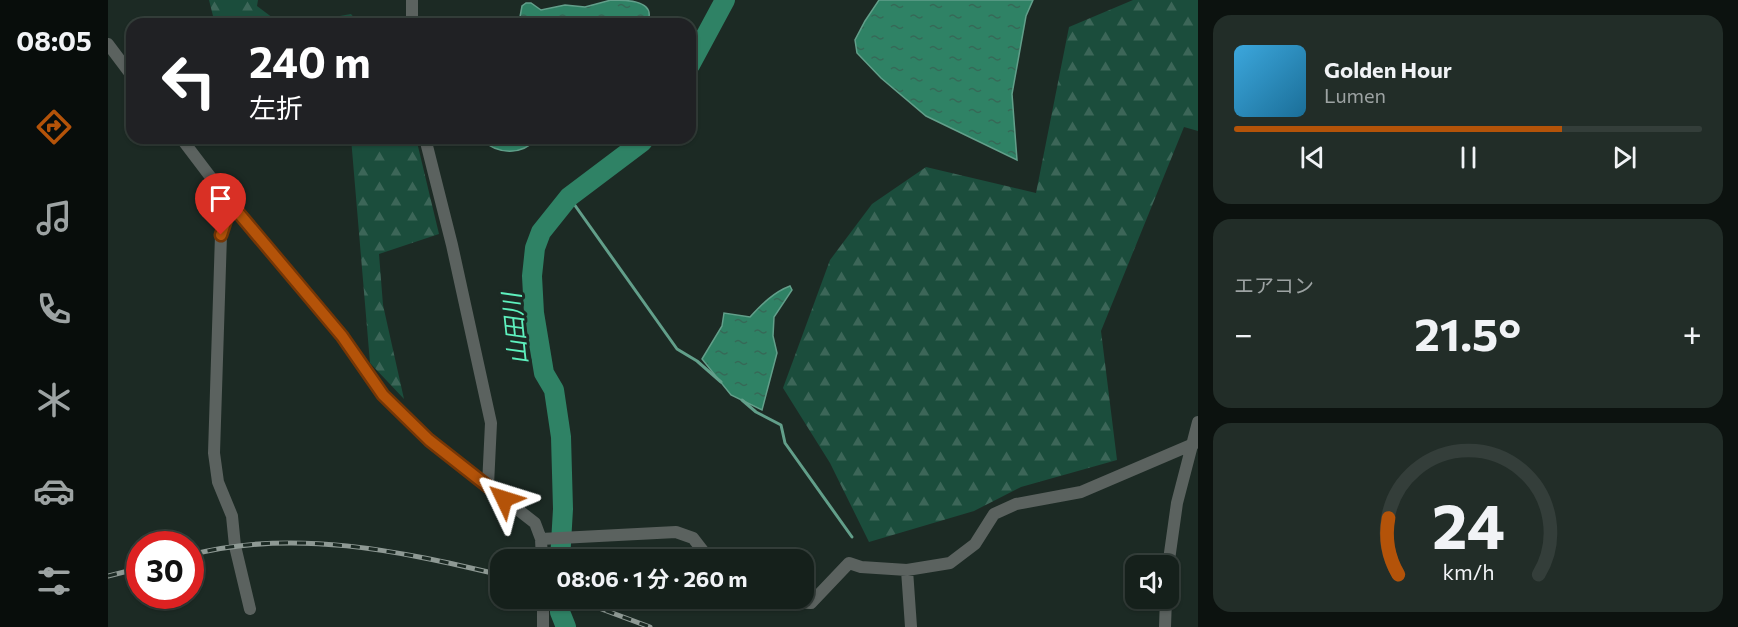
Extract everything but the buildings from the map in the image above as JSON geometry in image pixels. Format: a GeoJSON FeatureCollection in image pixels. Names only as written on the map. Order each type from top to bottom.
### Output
{"type":"FeatureCollection","features":[{"type":"Feature","properties":{"kind":"street"},"geometry":{"type":"LineString","coordinates":[[412,0],[412,18]]}},
{"type":"Feature","properties":{"kind":"street"},"geometry":{"type":"LineString","coordinates":[[108,44],[126,68]]}},
{"type":"Feature","properties":{"kind":"street"},"geometry":{"type":"LineString","coordinates":[[186,144],[231,204],[342,336],[383,395],[429,440],[535,523],[541,539],[541,549]]}},
{"type":"Feature","properties":{"kind":"street"},"geometry":{"type":"LineString","coordinates":[[426,144],[457,267],[491,423],[488,484]]}},
{"type":"Feature","properties":{"kind":"street"},"geometry":{"type":"LineString","coordinates":[[231,204],[221,235],[214,453],[218,482],[232,516],[235,546],[250,609]]}},
{"type":"Feature","properties":{"kind":"street"},"geometry":{"type":"LineString","coordinates":[[1170,555],[1177,503],[1195,443],[1198,422]]}},
{"type":"Feature","properties":{"kind":"street"},"geometry":{"type":"LineString","coordinates":[[814,600],[849,562],[861,567],[907,570],[950,563],[975,544],[994,514],[1016,504],[1081,492],[1195,443]]}},
{"type":"Feature","properties":{"kind":"street"},"geometry":{"type":"LineString","coordinates":[[541,539],[676,532],[693,538],[702,549]]}},
{"type":"Feature","properties":{"kind":"street"},"geometry":{"type":"LineString","coordinates":[[907,570],[911,627]]}},
{"type":"Feature","properties":{"kind":"street"},"geometry":{"type":"LineString","coordinates":[[543,609],[543,627]]}},
{"type":"Feature","properties":{"kind":"street"},"geometry":{"type":"LineString","coordinates":[[1165,627],[1166,609]]}},
{"type":"Feature","properties":{"kind":"green space"},"geometry":{"type":"Polygon","coordinates":[[[209,0],[258,0],[257,6],[273,18],[214,18],[209,0]]]}},
{"type":"Feature","properties":{"kind":"green space"},"geometry":{"type":"Polygon","coordinates":[[[1133,0],[1198,0],[1198,131],[1184,127],[1101,331],[1117,460],[1021,487],[974,511],[869,542],[830,463],[783,388],[830,260],[872,204],[926,167],[1036,193],[1069,27],[1133,0]]]}},
{"type":"Feature","properties":{"kind":"green space"},"geometry":{"type":"Polygon","coordinates":[[[351,14],[354,18],[329,18],[351,14]]]}},
{"type":"Feature","properties":{"kind":"green space"},"geometry":{"type":"Polygon","coordinates":[[[352,144],[417,144],[439,234],[379,254],[383,305],[404,399],[370,363],[352,144]]]}},
{"type":"Feature","properties":{"kind":"water"},"geometry":{"type":"Polygon","coordinates":[[[611,0],[636,2],[646,7],[650,18],[520,18],[522,6],[526,3],[531,3],[541,10],[565,5],[585,7],[611,0]]]}},
{"type":"Feature","properties":{"kind":"water"},"geometry":{"type":"Polygon","coordinates":[[[879,0],[1033,0],[1026,16],[1012,94],[1017,160],[926,116],[881,78],[857,53],[855,40],[879,0]]]}},
{"type":"Feature","properties":{"kind":"water"},"geometry":{"type":"Polygon","coordinates":[[[486,144],[531,144],[509,152],[486,144]]]}},
{"type":"Feature","properties":{"kind":"water"},"geometry":{"type":"Polygon","coordinates":[[[790,286],[792,290],[774,317],[773,336],[777,353],[762,410],[731,395],[702,359],[722,326],[724,313],[750,317],[773,295],[790,286]]]}},
{"type":"Feature","properties":{"kind":"waterway","name":"山田川"},"geometry":{"type":"LineString","coordinates":[[696,54],[725,0]]}},
{"type":"Feature","properties":{"kind":"waterway","name":"山田川"},"geometry":{"type":"LineString","coordinates":[[561,549],[563,509],[561,437],[554,390],[544,373],[534,313],[532,276],[535,248],[541,232],[569,197],[639,144]]}},
{"type":"Feature","properties":{"kind":"waterway"},"geometry":{"type":"LineString","coordinates":[[569,197],[677,349],[697,361],[721,382]]}},
{"type":"Feature","properties":{"kind":"waterway"},"geometry":{"type":"LineString","coordinates":[[742,400],[756,412],[781,425],[785,443],[852,537]]}},
{"type":"Feature","properties":{"kind":"waterway","name":"山田川"},"geometry":{"type":"LineString","coordinates":[[560,609],[566,627]]}},
{"type":"Feature","properties":{"kind":"railway"},"geometry":{"type":"LineString","coordinates":[[204,552],[268,543],[307,543],[386,551],[490,573]]}},
{"type":"Feature","properties":{"kind":"railway"},"geometry":{"type":"LineString","coordinates":[[108,576],[126,572]]}},
{"type":"Feature","properties":{"kind":"railway"},"geometry":{"type":"LineString","coordinates":[[602,609],[650,627]]}},
{"type":"Feature","properties":{"kind":"route"},"geometry":{"type":"LineString","coordinates":[[221,235],[231,204],[342,336],[383,395],[429,440],[488,484],[504,499]]}}]}
